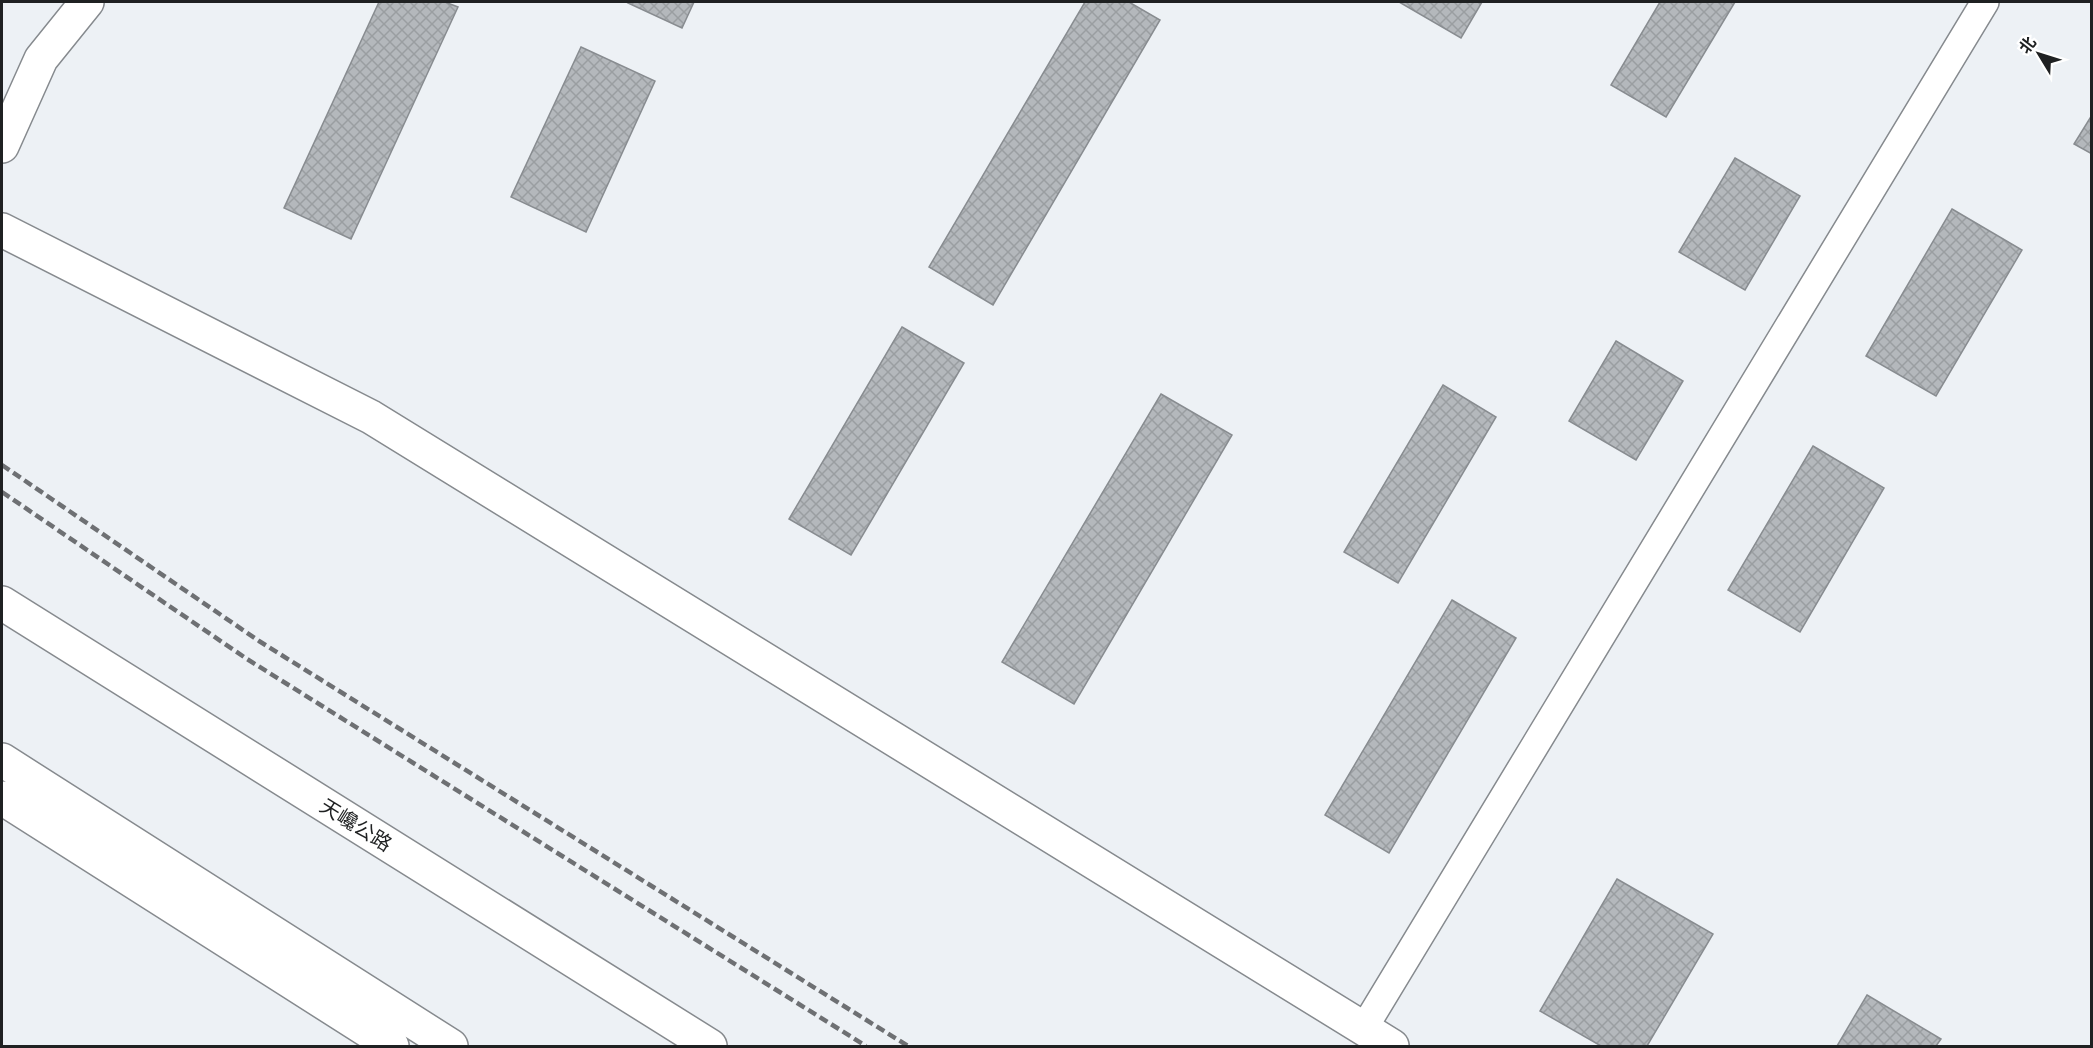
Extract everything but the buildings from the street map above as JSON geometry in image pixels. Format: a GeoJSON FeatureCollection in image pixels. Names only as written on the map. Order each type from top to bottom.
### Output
{"type":"FeatureCollection","features":[{"type":"Feature","properties":{"kind":"main road"},"geometry":{"type":"LineString","coordinates":[[2,146],[41,59],[87,2]]}},
{"type":"Feature","properties":{"kind":"main road"},"geometry":{"type":"LineString","coordinates":[[2,230],[371,417],[1392,1047]]}},
{"type":"Feature","properties":{"kind":"main road","name":"天巉公路"},"geometry":{"type":"LineString","coordinates":[[2,603],[710,1047]]}},
{"type":"Feature","properties":{"kind":"main road"},"geometry":{"type":"LineString","coordinates":[[2,760],[451,1047]]}},
{"type":"Feature","properties":{"kind":"main road"},"geometry":{"type":"LineString","coordinates":[[2,798],[392,1047]]}},
{"type":"Feature","properties":{"kind":"street"},"geometry":{"type":"LineString","coordinates":[[1364,1028],[1985,2]]}},
{"type":"Feature","properties":{"kind":"railway"},"geometry":{"type":"LineString","coordinates":[[2,465],[259,641],[908,1046]]}},
{"type":"Feature","properties":{"kind":"railway"},"geometry":{"type":"LineString","coordinates":[[2,492],[247,659],[866,1046]]}}]}
